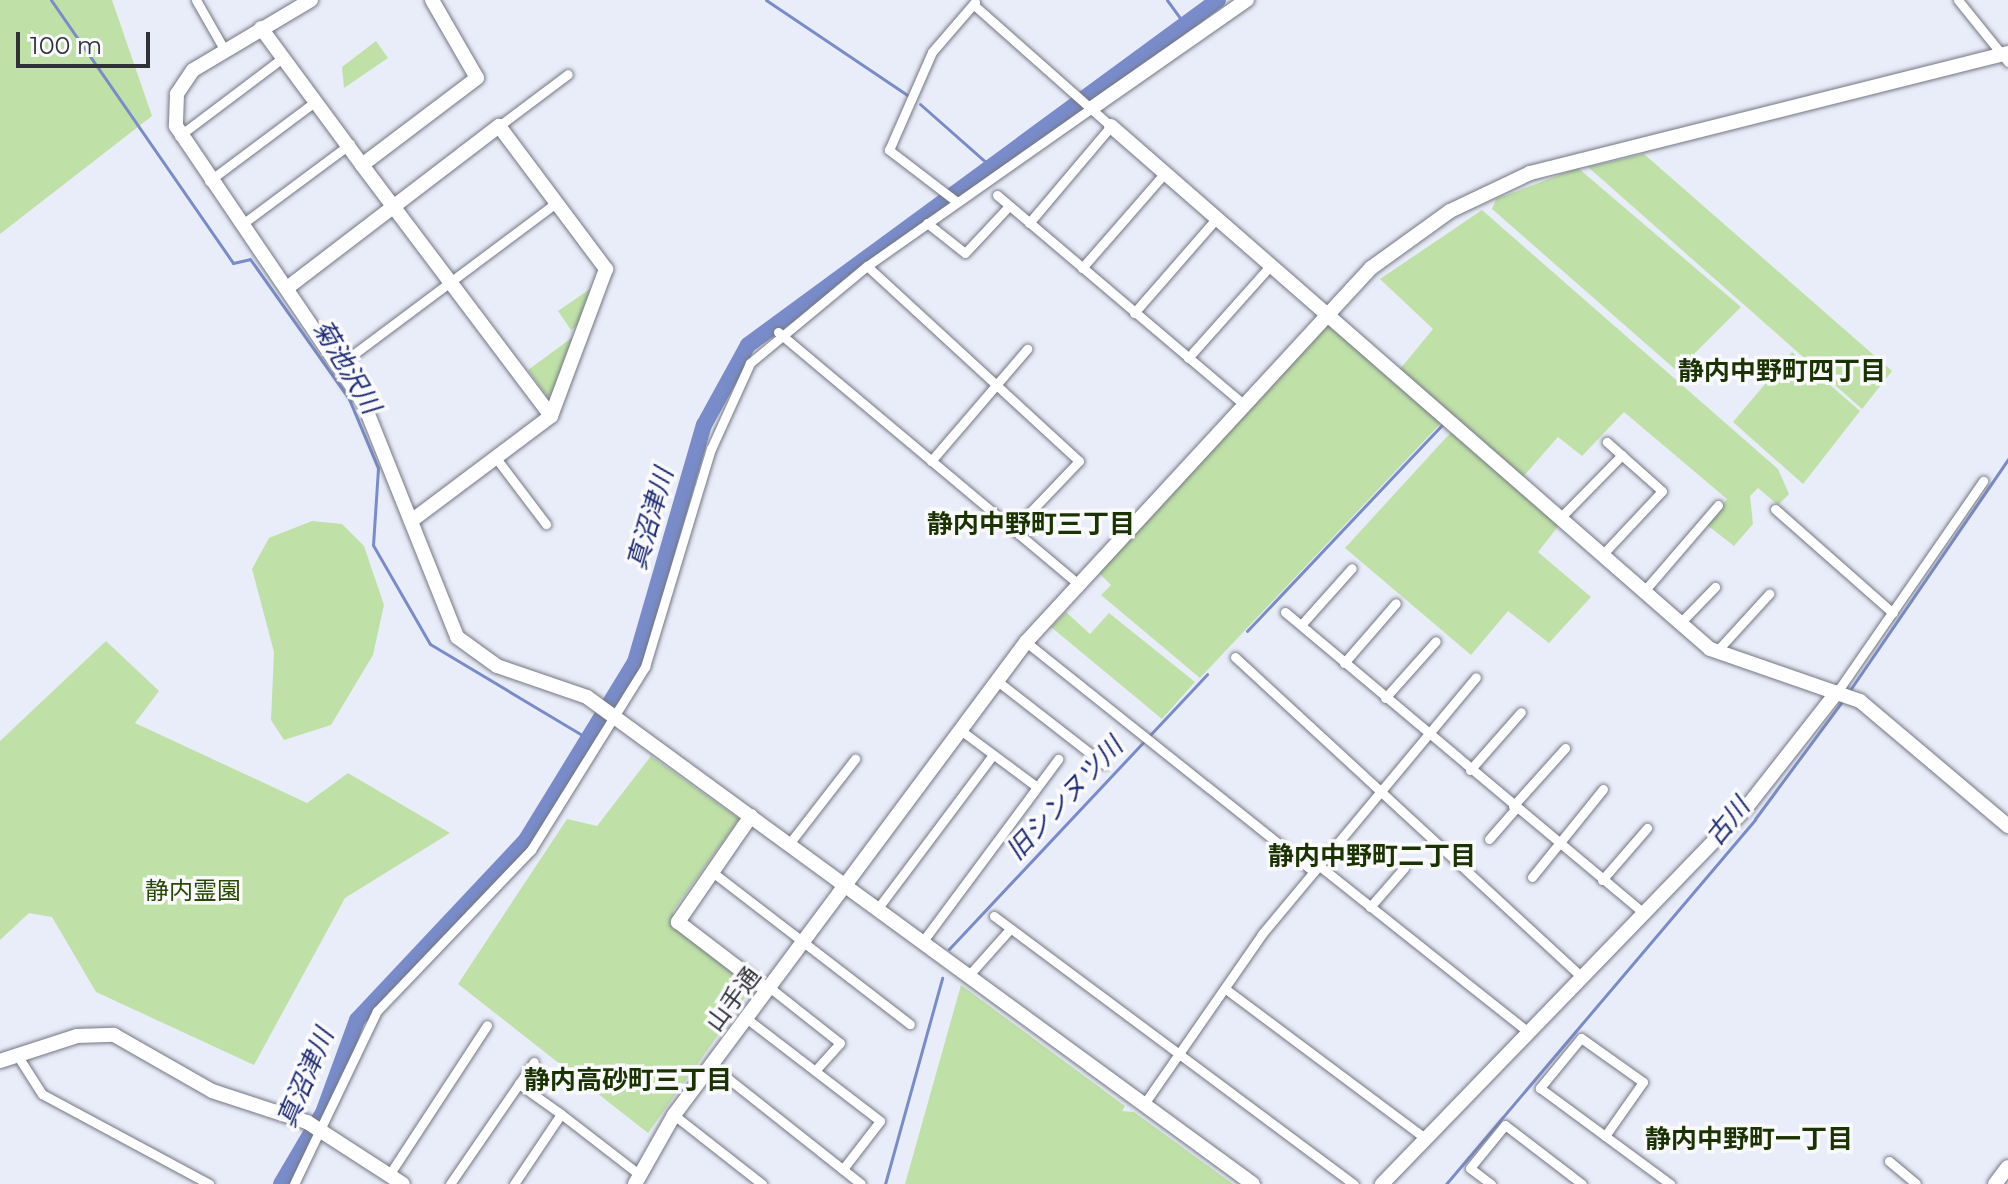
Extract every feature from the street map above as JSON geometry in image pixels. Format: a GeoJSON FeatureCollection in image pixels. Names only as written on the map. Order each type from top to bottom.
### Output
{"type":"FeatureCollection","features":[{"type":"Feature","properties":{"kind":"street"},"geometry":{"type":"LineString","coordinates":[[196,0],[224,49]]}},
{"type":"Feature","properties":{"kind":"street"},"geometry":{"type":"LineString","coordinates":[[311,0],[224,49],[180,87],[179,136],[287,288],[364,404],[448,622],[467,647],[610,713],[1253,1184]]}},
{"type":"Feature","properties":{"kind":"street"},"geometry":{"type":"LineString","coordinates":[[362,165],[477,78],[432,0]]}},
{"type":"Feature","properties":{"kind":"street"},"geometry":{"type":"LineString","coordinates":[[294,1184],[317,1128],[377,1011],[531,850],[655,641],[728,403],[778,332],[1090,106],[1247,0]]}},
{"type":"Feature","properties":{"kind":"street"},"geometry":{"type":"LineString","coordinates":[[1958,0],[2006,57]]}},
{"type":"Feature","properties":{"kind":"street"},"geometry":{"type":"LineString","coordinates":[[956,201],[946,187],[889,150],[932,52],[975,2],[1111,126],[1716,652],[1844,694],[1907,735],[2008,826]]}},
{"type":"Feature","properties":{"kind":"street"},"geometry":{"type":"LineString","coordinates":[[261,28],[551,416]]}},
{"type":"Feature","properties":{"kind":"street"},"geometry":{"type":"LineString","coordinates":[[179,136],[284,57]]}},
{"type":"Feature","properties":{"kind":"street","name":"山手通"},"geometry":{"type":"LineString","coordinates":[[637,1179],[674,1115],[959,729],[1075,581],[1326,313],[1418,232],[1530,173],[2006,57]]}},
{"type":"Feature","properties":{"kind":"street"},"geometry":{"type":"LineString","coordinates":[[287,288],[568,74]]}},
{"type":"Feature","properties":{"kind":"street"},"geometry":{"type":"LineString","coordinates":[[209,181],[316,101]]}},
{"type":"Feature","properties":{"kind":"street"},"geometry":{"type":"LineString","coordinates":[[411,521],[551,416],[607,273],[499,126]]}},
{"type":"Feature","properties":{"kind":"street"},"geometry":{"type":"LineString","coordinates":[[1029,223],[1111,126]]}},
{"type":"Feature","properties":{"kind":"street"},"geometry":{"type":"LineString","coordinates":[[241,225],[350,144]]}},
{"type":"Feature","properties":{"kind":"street"},"geometry":{"type":"LineString","coordinates":[[1082,268],[1165,173]]}},
{"type":"Feature","properties":{"kind":"street"},"geometry":{"type":"LineString","coordinates":[[997,195],[1242,403]]}},
{"type":"Feature","properties":{"kind":"street"},"geometry":{"type":"LineString","coordinates":[[354,354],[556,203]]}},
{"type":"Feature","properties":{"kind":"street"},"geometry":{"type":"LineString","coordinates":[[927,223],[965,253],[1009,206]]}},
{"type":"Feature","properties":{"kind":"street"},"geometry":{"type":"LineString","coordinates":[[1134,313],[1217,218]]}},
{"type":"Feature","properties":{"kind":"street"},"geometry":{"type":"LineString","coordinates":[[1188,358],[1271,265]]}},
{"type":"Feature","properties":{"kind":"street"},"geometry":{"type":"LineString","coordinates":[[867,266],[1079,461],[1015,528]]}},
{"type":"Feature","properties":{"kind":"street"},"geometry":{"type":"LineString","coordinates":[[778,332],[1075,581]]}},
{"type":"Feature","properties":{"kind":"street"},"geometry":{"type":"LineString","coordinates":[[931,461],[1027,349]]}},
{"type":"Feature","properties":{"kind":"street"},"geometry":{"type":"LineString","coordinates":[[1603,554],[1662,491],[1607,442]]}},
{"type":"Feature","properties":{"kind":"street"},"geometry":{"type":"LineString","coordinates":[[1561,517],[1622,455]]}},
{"type":"Feature","properties":{"kind":"street"},"geometry":{"type":"LineString","coordinates":[[496,458],[546,524]]}},
{"type":"Feature","properties":{"kind":"street"},"geometry":{"type":"LineString","coordinates":[[1382,1184],[1782,768],[1844,694],[1893,613],[1983,481]]}},
{"type":"Feature","properties":{"kind":"street"},"geometry":{"type":"LineString","coordinates":[[1645,590],[1718,505]]}},
{"type":"Feature","properties":{"kind":"street"},"geometry":{"type":"LineString","coordinates":[[1775,509],[1893,613]]}},
{"type":"Feature","properties":{"kind":"street"},"geometry":{"type":"LineString","coordinates":[[1301,625],[1352,568]]}},
{"type":"Feature","properties":{"kind":"street"},"geometry":{"type":"LineString","coordinates":[[1681,622],[1715,587]]}},
{"type":"Feature","properties":{"kind":"street"},"geometry":{"type":"LineString","coordinates":[[1716,652],[1769,594]]}},
{"type":"Feature","properties":{"kind":"street"},"geometry":{"type":"LineString","coordinates":[[1344,663],[1396,603]]}},
{"type":"Feature","properties":{"kind":"street"},"geometry":{"type":"LineString","coordinates":[[1285,612],[1644,913]]}},
{"type":"Feature","properties":{"kind":"street"},"geometry":{"type":"LineString","coordinates":[[1385,698],[1436,641]]}},
{"type":"Feature","properties":{"kind":"street"},"geometry":{"type":"LineString","coordinates":[[1026,642],[1528,1032]]}},
{"type":"Feature","properties":{"kind":"street"},"geometry":{"type":"LineString","coordinates":[[1235,657],[1582,977]]}},
{"type":"Feature","properties":{"kind":"street"},"geometry":{"type":"LineString","coordinates":[[1144,1104],[1314,867],[1476,677]]}},
{"type":"Feature","properties":{"kind":"street"},"geometry":{"type":"LineString","coordinates":[[996,680],[1104,764]]}},
{"type":"Feature","properties":{"kind":"street"},"geometry":{"type":"LineString","coordinates":[[1470,770],[1521,712]]}},
{"type":"Feature","properties":{"kind":"street"},"geometry":{"type":"LineString","coordinates":[[959,729],[1037,787]]}},
{"type":"Feature","properties":{"kind":"street"},"geometry":{"type":"LineString","coordinates":[[1489,839],[1565,748]]}},
{"type":"Feature","properties":{"kind":"street"},"geometry":{"type":"LineString","coordinates":[[878,908],[993,755]]}},
{"type":"Feature","properties":{"kind":"street"},"geometry":{"type":"LineString","coordinates":[[789,844],[855,759]]}},
{"type":"Feature","properties":{"kind":"street"},"geometry":{"type":"LineString","coordinates":[[923,941],[1058,759]]}},
{"type":"Feature","properties":{"kind":"street"},"geometry":{"type":"LineString","coordinates":[[1532,877],[1603,789]]}},
{"type":"Feature","properties":{"kind":"street"},"geometry":{"type":"LineString","coordinates":[[751,816],[678,922],[840,1043],[816,1070]]}},
{"type":"Feature","properties":{"kind":"street"},"geometry":{"type":"LineString","coordinates":[[1602,880],[1647,828]]}},
{"type":"Feature","properties":{"kind":"street"},"geometry":{"type":"LineString","coordinates":[[1370,907],[1404,868]]}},
{"type":"Feature","properties":{"kind":"street"},"geometry":{"type":"LineString","coordinates":[[711,871],[805,940],[910,1024]]}},
{"type":"Feature","properties":{"kind":"street"},"geometry":{"type":"LineString","coordinates":[[994,916],[1354,1184]]}},
{"type":"Feature","properties":{"kind":"street"},"geometry":{"type":"LineString","coordinates":[[969,975],[1010,929]]}},
{"type":"Feature","properties":{"kind":"street"},"geometry":{"type":"LineString","coordinates":[[1227,990],[1426,1139]]}},
{"type":"Feature","properties":{"kind":"street"},"geometry":{"type":"LineString","coordinates":[[746,1018],[880,1121],[843,1169]]}},
{"type":"Feature","properties":{"kind":"street"},"geometry":{"type":"LineString","coordinates":[[389,1175],[487,1025]]}},
{"type":"Feature","properties":{"kind":"street"},"geometry":{"type":"LineString","coordinates":[[0,1061],[19,1058],[77,1036],[114,1035],[212,1091],[317,1128],[403,1184]]}},
{"type":"Feature","properties":{"kind":"street"},"geometry":{"type":"LineString","coordinates":[[1605,1136],[1643,1082],[1581,1038],[1540,1088],[1605,1136],[1656,1180],[1670,1184]]}},
{"type":"Feature","properties":{"kind":"street"},"geometry":{"type":"LineString","coordinates":[[19,1058],[42,1094],[209,1184]]}},
{"type":"Feature","properties":{"kind":"street"},"geometry":{"type":"LineString","coordinates":[[450,1184],[534,1062]]}},
{"type":"Feature","properties":{"kind":"street"},"geometry":{"type":"LineString","coordinates":[[711,1065],[861,1184]]}},
{"type":"Feature","properties":{"kind":"street"},"geometry":{"type":"LineString","coordinates":[[519,1084],[561,1114],[637,1179]]}},
{"type":"Feature","properties":{"kind":"street"},"geometry":{"type":"LineString","coordinates":[[514,1184],[561,1114]]}},
{"type":"Feature","properties":{"kind":"street"},"geometry":{"type":"LineString","coordinates":[[674,1115],[762,1184]]}},
{"type":"Feature","properties":{"kind":"street"},"geometry":{"type":"LineString","coordinates":[[1491,1184],[1470,1168],[1505,1125],[1582,1184]]}},
{"type":"Feature","properties":{"kind":"street"},"geometry":{"type":"LineString","coordinates":[[1889,1161],[1916,1184]]}},
{"type":"Feature","properties":{"kind":"street"},"geometry":{"type":"LineString","coordinates":[[1995,1184],[2008,1167]]}},
{"type":"Feature","properties":{"kind":"green space"},"geometry":{"type":"Polygon","coordinates":[[[0,0],[112,0],[152,116],[0,234],[0,0]]]}},
{"type":"Feature","properties":{"kind":"green space"},"geometry":{"type":"Polygon","coordinates":[[[376,41],[388,58],[344,88],[342,67],[376,41]]]}},
{"type":"Feature","properties":{"kind":"green space"},"geometry":{"type":"Polygon","coordinates":[[[1644,154],[1892,371],[1862,409],[1588,167],[1644,154]]]}},
{"type":"Feature","properties":{"kind":"green space"},"geometry":{"type":"Polygon","coordinates":[[[1578,168],[1741,307],[1677,371],[1492,209],[1496,199],[1578,168]]]}},
{"type":"Feature","properties":{"kind":"green space"},"geometry":{"type":"Polygon","coordinates":[[[1482,210],[1778,469],[1789,494],[1778,505],[1758,488],[1750,496],[1753,524],[1734,546],[1707,525],[1727,499],[1624,412],[1582,456],[1558,437],[1523,477],[1400,369],[1433,329],[1380,279],[1482,210]]]}},
{"type":"Feature","properties":{"kind":"green space"},"geometry":{"type":"Polygon","coordinates":[[[600,282],[577,326],[571,330],[558,311],[600,282]]]}},
{"type":"Feature","properties":{"kind":"green space"},"geometry":{"type":"Polygon","coordinates":[[[1328,325],[1443,421],[1200,678],[1101,595],[1111,585],[1099,573],[1328,325]]]}},
{"type":"Feature","properties":{"kind":"green space"},"geometry":{"type":"Polygon","coordinates":[[[573,337],[552,395],[547,396],[528,370],[573,337]]]}},
{"type":"Feature","properties":{"kind":"green space"},"geometry":{"type":"Polygon","coordinates":[[[1792,352],[1860,411],[1803,484],[1733,422],[1792,352]]]}},
{"type":"Feature","properties":{"kind":"green space"},"geometry":{"type":"Polygon","coordinates":[[[1453,430],[1560,524],[1538,552],[1591,597],[1549,643],[1508,611],[1471,655],[1345,548],[1453,430]]]}},
{"type":"Feature","properties":{"kind":"green space"},"geometry":{"type":"Polygon","coordinates":[[[312,521],[342,524],[364,546],[384,605],[373,655],[331,725],[284,740],[271,720],[274,652],[252,569],[269,538],[312,521]]]}},
{"type":"Feature","properties":{"kind":"green space"},"geometry":{"type":"Polygon","coordinates":[[[1066,612],[1090,634],[1109,613],[1195,682],[1162,719],[1051,627],[1066,612]]]}},
{"type":"Feature","properties":{"kind":"green space","name":"静内霊園"},"geometry":{"type":"Polygon","coordinates":[[[106,641],[159,691],[135,723],[307,803],[348,773],[450,833],[345,898],[254,1065],[96,992],[52,917],[29,913],[0,940],[0,741],[106,641]]]}},
{"type":"Feature","properties":{"kind":"green space"},"geometry":{"type":"Polygon","coordinates":[[[651,756],[739,819],[673,911],[675,928],[752,988],[648,1133],[458,984],[567,819],[597,826],[651,756]]]}},
{"type":"Feature","properties":{"kind":"green space"},"geometry":{"type":"Polygon","coordinates":[[[961,985],[1125,1106],[1122,1111],[1134,1112],[1233,1184],[905,1184],[961,985]]]}},
{"type":"Feature","properties":{"kind":"waterway","name":"菊池沢川"},"geometry":{"type":"LineString","coordinates":[[51,0],[233,263],[250,259],[349,399],[378,468],[373,545],[430,644],[587,738]]}},
{"type":"Feature","properties":{"kind":"waterway"},"geometry":{"type":"LineString","coordinates":[[766,0],[909,96]]}},
{"type":"Feature","properties":{"kind":"waterway"},"geometry":{"type":"LineString","coordinates":[[1167,0],[1185,25]]}},
{"type":"Feature","properties":{"kind":"waterway","name":"真沼津川"},"geometry":{"type":"LineString","coordinates":[[281,1184],[323,1113],[357,1020],[526,840],[635,662],[704,425],[748,345],[1218,0]]}},
{"type":"Feature","properties":{"kind":"waterway"},"geometry":{"type":"LineString","coordinates":[[920,104],[989,165]]}},
{"type":"Feature","properties":{"kind":"waterway","name":"旧シンヌツ川"},"geometry":{"type":"LineString","coordinates":[[1247,631],[1444,423]]}},
{"type":"Feature","properties":{"kind":"waterway","name":"古川"},"geometry":{"type":"LineString","coordinates":[[1850,690],[2008,459]]}},
{"type":"Feature","properties":{"kind":"waterway","name":"旧シンヌツ川"},"geometry":{"type":"LineString","coordinates":[[949,949],[1207,674]]}},
{"type":"Feature","properties":{"kind":"waterway","name":"古川"},"geometry":{"type":"LineString","coordinates":[[1446,1184],[1755,819],[1843,700]]}},
{"type":"Feature","properties":{"kind":"waterway","name":"旧シンヌツ川"},"geometry":{"type":"LineString","coordinates":[[885,1184],[942,978]]}},
{"type":"Feature","properties":{"kind":"district","name":"静内中野町四丁目"},"geometry":{"type":"Point","coordinates":[1782,372]}},
{"type":"Feature","properties":{"kind":"district","name":"静内中野町三丁目"},"geometry":{"type":"Point","coordinates":[1031,525]}},
{"type":"Feature","properties":{"kind":"district","name":"静内中野町二丁目"},"geometry":{"type":"Point","coordinates":[1372,857]}},
{"type":"Feature","properties":{"kind":"district","name":"静内高砂町三丁目"},"geometry":{"type":"Point","coordinates":[628,1081]}},
{"type":"Feature","properties":{"kind":"district","name":"静内中野町一丁目"},"geometry":{"type":"Point","coordinates":[1749,1140]}}]}
